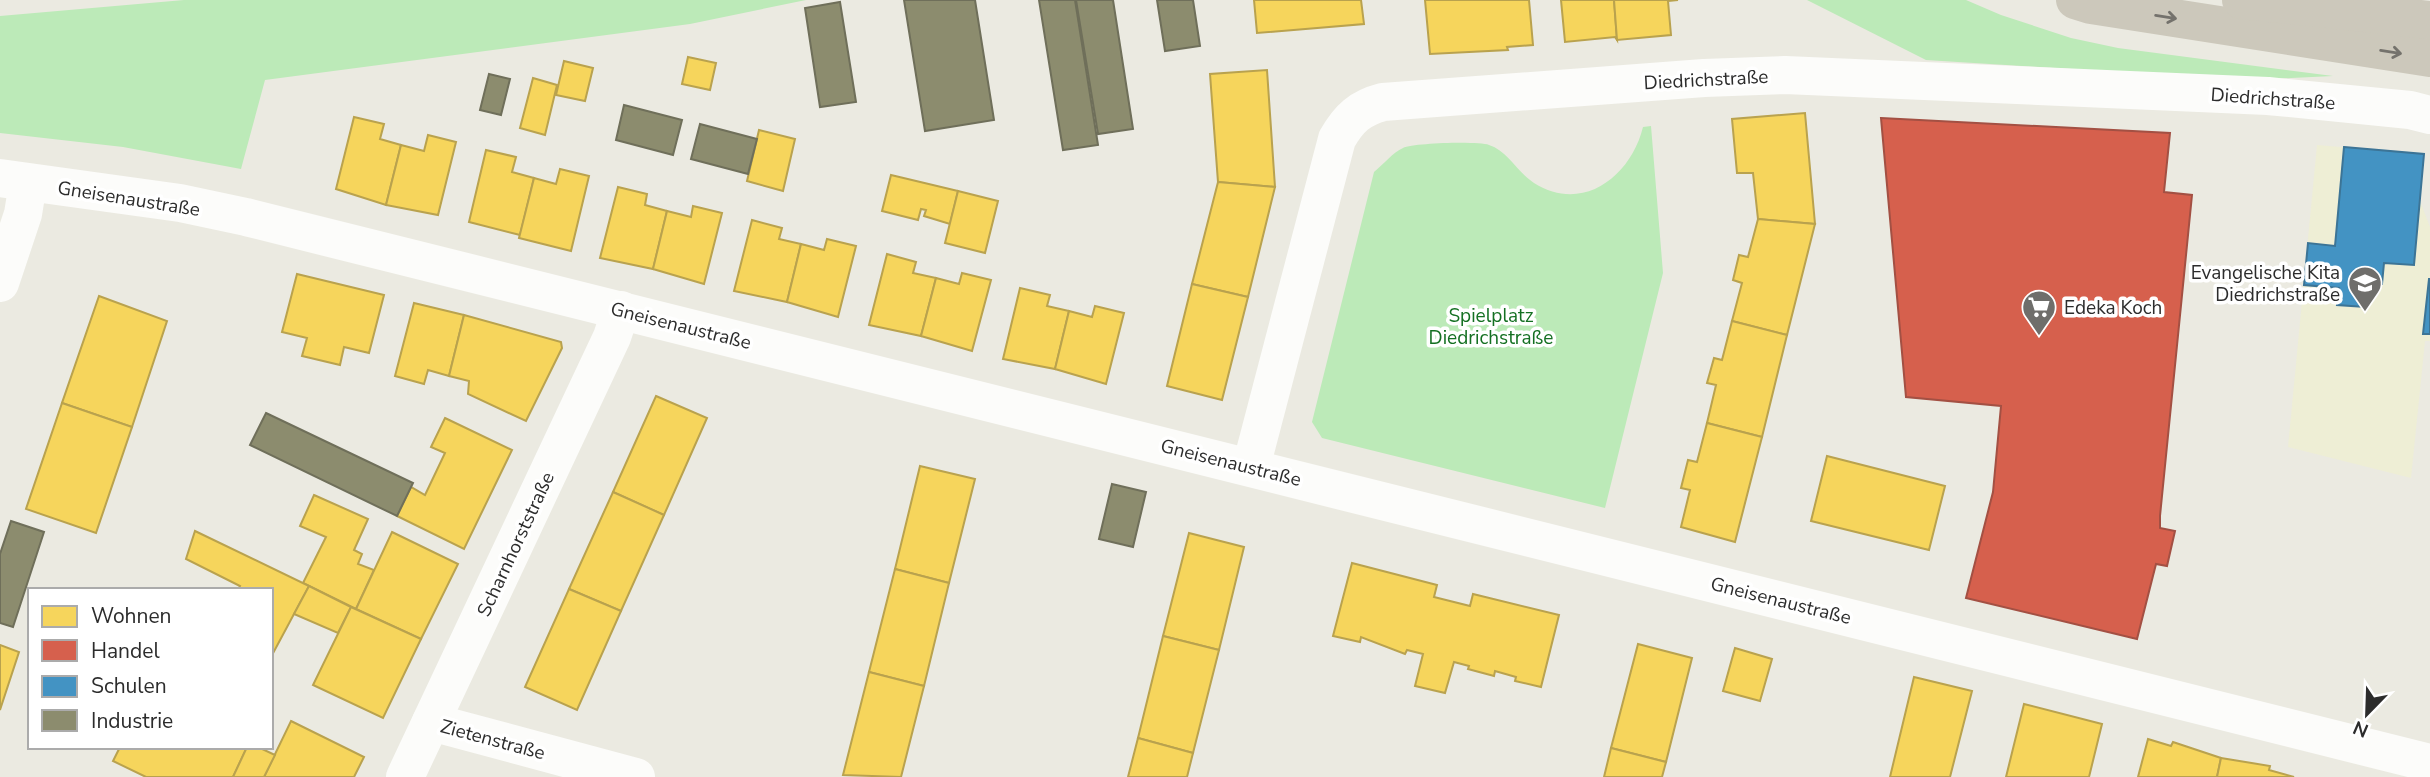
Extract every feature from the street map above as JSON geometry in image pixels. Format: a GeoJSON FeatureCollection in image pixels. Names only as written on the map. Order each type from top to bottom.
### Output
{"type":"FeatureCollection","features":[{"type":"Feature","properties":{"kind":"highway"},"geometry":{"type":"LineString","coordinates":[[2075,0],[2091,5],[2430,58]]}},
{"type":"Feature","properties":{"kind":"highway"},"geometry":{"type":"LineString","coordinates":[[2241,0],[2430,20]]}},
{"type":"Feature","properties":{"kind":"street","name":"Diedrichstraße"},"geometry":{"type":"LineString","coordinates":[[1251,467],[1330,161],[1344,127],[1354,115],[1367,106],[1383,102],[1634,83],[1786,75],[2267,96],[2410,110],[2430,115]]}},
{"type":"Feature","properties":{"kind":"street","name":"Gneisenaustraße"},"geometry":{"type":"LineString","coordinates":[[0,283],[23,214],[14,181],[180,204],[246,217],[2430,763]]}},
{"type":"Feature","properties":{"kind":"street","name":"Scharnhorststraße"},"geometry":{"type":"LineString","coordinates":[[405,777],[612,337],[621,310]]}},
{"type":"Feature","properties":{"kind":"street","name":"Zietenstraße"},"geometry":{"type":"LineString","coordinates":[[431,722],[636,777]]}},
{"type":"Feature","properties":{"kind":"shaded area","name":"Evangelische Kita Diedrichstraße"},"geometry":{"type":"Polygon","coordinates":[[[2317,145],[2424,154],[2420,201],[2430,227],[2430,341],[2425,341],[2411,478],[2288,447],[2317,145]]]}},
{"type":"Feature","properties":{"kind":"green space"},"geometry":{"type":"Polygon","coordinates":[[[184,0],[806,0],[690,24],[265,80],[241,169],[123,147],[0,133],[0,16],[184,0]]]}},
{"type":"Feature","properties":{"kind":"green space"},"geometry":{"type":"Polygon","coordinates":[[[1807,0],[1966,0],[2001,15],[2071,38],[2118,48],[2333,76],[2248,80],[1926,60],[1807,0]]]}},
{"type":"Feature","properties":{"kind":"green space","name":"Spielplatz Diedrichstraße"},"geometry":{"type":"Polygon","coordinates":[[[1651,126],[1663,273],[1605,508],[1322,438],[1312,422],[1374,172],[1396,152],[1409,146],[1483,144],[1502,152],[1534,183],[1552,192],[1587,192],[1616,174],[1628,161],[1643,127],[1651,126]]]}},
{"type":"Feature","properties":{"kind":"building: Wohnen"},"geometry":{"type":"Polygon","coordinates":[[[1254,0],[1361,0],[1364,24],[1257,33],[1254,0]]]}},
{"type":"Feature","properties":{"kind":"building: Wohnen"},"geometry":{"type":"Polygon","coordinates":[[[1425,0],[1529,0],[1533,45],[1507,47],[1508,50],[1430,54],[1425,0]]]}},
{"type":"Feature","properties":{"kind":"building: Wohnen"},"geometry":{"type":"Polygon","coordinates":[[[1561,0],[1614,0],[1617,40],[1615,37],[1565,42],[1561,0]]]}},
{"type":"Feature","properties":{"kind":"building: Wohnen"},"geometry":{"type":"Polygon","coordinates":[[[1614,0],[1678,0],[1668,1],[1671,35],[1617,40],[1614,0]]]}},
{"type":"Feature","properties":{"kind":"building: Wohnen"},"geometry":{"type":"Polygon","coordinates":[[[688,57],[716,63],[710,90],[682,84],[688,57]]]}},
{"type":"Feature","properties":{"kind":"building: Wohnen"},"geometry":{"type":"Polygon","coordinates":[[[564,61],[593,68],[585,101],[556,95],[564,61]]]}},
{"type":"Feature","properties":{"kind":"building: Wohnen"},"geometry":{"type":"Polygon","coordinates":[[[1267,70],[1275,187],[1218,182],[1210,74],[1267,70]]]}},
{"type":"Feature","properties":{"kind":"building: Wohnen"},"geometry":{"type":"Polygon","coordinates":[[[533,78],[557,85],[545,135],[520,128],[533,78]]]}},
{"type":"Feature","properties":{"kind":"building: Wohnen"},"geometry":{"type":"Polygon","coordinates":[[[1805,113],[1815,224],[1758,219],[1753,173],[1737,173],[1732,119],[1805,113]]]}},
{"type":"Feature","properties":{"kind":"building: Wohnen"},"geometry":{"type":"Polygon","coordinates":[[[354,117],[384,124],[380,139],[401,145],[386,205],[336,189],[354,117]]]}},
{"type":"Feature","properties":{"kind":"building: Wohnen"},"geometry":{"type":"Polygon","coordinates":[[[759,130],[795,139],[783,191],[747,181],[759,130]]]}},
{"type":"Feature","properties":{"kind":"building: Wohnen"},"geometry":{"type":"Polygon","coordinates":[[[428,135],[456,142],[438,215],[386,205],[401,145],[424,151],[428,135]]]}},
{"type":"Feature","properties":{"kind":"building: Wohnen"},"geometry":{"type":"Polygon","coordinates":[[[486,150],[516,157],[512,172],[534,178],[520,235],[469,222],[486,150]]]}},
{"type":"Feature","properties":{"kind":"building: Wohnen"},"geometry":{"type":"Polygon","coordinates":[[[560,169],[589,176],[571,251],[519,238],[534,178],[556,184],[560,169]]]}},
{"type":"Feature","properties":{"kind":"building: Wohnen"},"geometry":{"type":"Polygon","coordinates":[[[891,175],[958,191],[950,224],[924,216],[926,210],[921,209],[918,220],[882,211],[891,175]]]}},
{"type":"Feature","properties":{"kind":"building: Wohnen"},"geometry":{"type":"Polygon","coordinates":[[[1218,182],[1275,187],[1248,297],[1192,284],[1218,182]]]}},
{"type":"Feature","properties":{"kind":"building: Wohnen"},"geometry":{"type":"Polygon","coordinates":[[[618,187],[647,194],[645,205],[667,211],[653,269],[600,258],[618,187]]]}},
{"type":"Feature","properties":{"kind":"building: Wohnen"},"geometry":{"type":"Polygon","coordinates":[[[958,191],[998,201],[985,253],[945,243],[958,191]]]}},
{"type":"Feature","properties":{"kind":"building: Wohnen"},"geometry":{"type":"Polygon","coordinates":[[[693,206],[722,213],[704,284],[653,269],[667,211],[691,217],[693,206]]]}},
{"type":"Feature","properties":{"kind":"building: Wohnen"},"geometry":{"type":"Polygon","coordinates":[[[1758,219],[1815,224],[1787,335],[1732,321],[1742,283],[1733,280],[1739,255],[1748,257],[1758,219]]]}},
{"type":"Feature","properties":{"kind":"building: Wohnen"},"geometry":{"type":"Polygon","coordinates":[[[752,220],[782,228],[779,239],[801,244],[787,302],[734,291],[752,220]]]}},
{"type":"Feature","properties":{"kind":"building: Wohnen"},"geometry":{"type":"Polygon","coordinates":[[[827,239],[856,246],[838,317],[787,302],[801,244],[824,250],[827,239]]]}},
{"type":"Feature","properties":{"kind":"building: Wohnen"},"geometry":{"type":"Polygon","coordinates":[[[887,254],[916,262],[913,273],[936,278],[921,336],[869,325],[887,254]]]}},
{"type":"Feature","properties":{"kind":"building: Wohnen"},"geometry":{"type":"Polygon","coordinates":[[[962,273],[991,280],[972,351],[921,336],[936,278],[959,284],[962,273]]]}},
{"type":"Feature","properties":{"kind":"building: Wohnen"},"geometry":{"type":"Polygon","coordinates":[[[297,274],[384,295],[369,353],[344,347],[340,365],[302,356],[307,338],[282,332],[297,274]]]}},
{"type":"Feature","properties":{"kind":"building: Wohnen"},"geometry":{"type":"Polygon","coordinates":[[[1192,284],[1248,297],[1222,400],[1167,386],[1192,284]]]}},
{"type":"Feature","properties":{"kind":"building: Wohnen"},"geometry":{"type":"Polygon","coordinates":[[[1020,288],[1050,295],[1047,306],[1069,311],[1055,369],[1003,359],[1020,288]]]}},
{"type":"Feature","properties":{"kind":"building: Wohnen"},"geometry":{"type":"Polygon","coordinates":[[[99,296],[167,321],[132,427],[62,403],[99,296]]]}},
{"type":"Feature","properties":{"kind":"building: Wohnen"},"geometry":{"type":"Polygon","coordinates":[[[414,303],[464,315],[449,376],[428,370],[424,384],[395,376],[414,303]]]}},
{"type":"Feature","properties":{"kind":"building: Wohnen"},"geometry":{"type":"Polygon","coordinates":[[[1095,306],[1124,313],[1106,384],[1055,369],[1069,311],[1092,317],[1095,306]]]}},
{"type":"Feature","properties":{"kind":"building: Wohnen"},"geometry":{"type":"Polygon","coordinates":[[[464,315],[561,342],[562,348],[526,421],[468,394],[469,381],[449,376],[464,315]]]}},
{"type":"Feature","properties":{"kind":"building: Wohnen"},"geometry":{"type":"Polygon","coordinates":[[[1732,321],[1787,335],[1762,437],[1707,423],[1716,385],[1707,383],[1714,358],[1722,360],[1732,321]]]}},
{"type":"Feature","properties":{"kind":"building: Wohnen"},"geometry":{"type":"Polygon","coordinates":[[[656,396],[707,418],[664,515],[613,492],[656,396]]]}},
{"type":"Feature","properties":{"kind":"building: Wohnen"},"geometry":{"type":"Polygon","coordinates":[[[62,403],[132,427],[96,533],[26,509],[62,403]]]}},
{"type":"Feature","properties":{"kind":"building: Wohnen"},"geometry":{"type":"Polygon","coordinates":[[[445,418],[512,450],[464,549],[397,516],[411,487],[425,495],[445,453],[431,447],[445,418]]]}},
{"type":"Feature","properties":{"kind":"building: Wohnen"},"geometry":{"type":"Polygon","coordinates":[[[1707,423],[1762,437],[1735,542],[1681,527],[1690,490],[1681,488],[1688,460],[1697,462],[1707,423]]]}},
{"type":"Feature","properties":{"kind":"building: Wohnen"},"geometry":{"type":"Polygon","coordinates":[[[1827,456],[1945,486],[1929,550],[1811,521],[1827,456]]]}},
{"type":"Feature","properties":{"kind":"building: Wohnen"},"geometry":{"type":"Polygon","coordinates":[[[920,466],[975,479],[949,583],[895,569],[920,466]]]}},
{"type":"Feature","properties":{"kind":"building: Wohnen"},"geometry":{"type":"Polygon","coordinates":[[[613,492],[664,515],[621,611],[569,589],[613,492]]]}},
{"type":"Feature","properties":{"kind":"building: Wohnen"},"geometry":{"type":"Polygon","coordinates":[[[314,495],[368,519],[354,550],[362,554],[358,564],[374,570],[356,609],[303,583],[326,537],[300,526],[314,495]]]}},
{"type":"Feature","properties":{"kind":"building: Wohnen"},"geometry":{"type":"Polygon","coordinates":[[[195,531],[309,586],[273,653],[273,588],[239,588],[240,586],[186,559],[195,531]]]}},
{"type":"Feature","properties":{"kind":"building: Wohnen"},"geometry":{"type":"Polygon","coordinates":[[[392,532],[458,564],[421,639],[356,609],[392,532]]]}},
{"type":"Feature","properties":{"kind":"building: Wohnen"},"geometry":{"type":"Polygon","coordinates":[[[1189,533],[1244,547],[1219,650],[1163,636],[1189,533]]]}},
{"type":"Feature","properties":{"kind":"building: Wohnen"},"geometry":{"type":"Polygon","coordinates":[[[1352,563],[1437,585],[1434,597],[1470,606],[1473,594],[1559,615],[1541,687],[1515,681],[1516,677],[1495,671],[1494,676],[1468,669],[1469,666],[1454,662],[1445,693],[1415,686],[1423,654],[1407,650],[1405,654],[1361,637],[1360,642],[1333,636],[1352,563]]]}},
{"type":"Feature","properties":{"kind":"building: Wohnen"},"geometry":{"type":"Polygon","coordinates":[[[895,569],[949,583],[924,686],[869,672],[895,569]]]}},
{"type":"Feature","properties":{"kind":"building: Wohnen"},"geometry":{"type":"Polygon","coordinates":[[[309,586],[351,607],[338,633],[294,614],[309,586]]]}},
{"type":"Feature","properties":{"kind":"building: Wohnen"},"geometry":{"type":"Polygon","coordinates":[[[569,589],[621,611],[577,710],[525,687],[569,589]]]}},
{"type":"Feature","properties":{"kind":"building: Wohnen"},"geometry":{"type":"Polygon","coordinates":[[[351,607],[421,639],[383,718],[313,685],[351,607]]]}},
{"type":"Feature","properties":{"kind":"building: Wohnen"},"geometry":{"type":"Polygon","coordinates":[[[1163,636],[1219,650],[1193,753],[1138,738],[1163,636]]]}},
{"type":"Feature","properties":{"kind":"building: Wohnen"},"geometry":{"type":"Polygon","coordinates":[[[1638,644],[1692,658],[1666,762],[1611,748],[1638,644]]]}},
{"type":"Feature","properties":{"kind":"building: Wohnen"},"geometry":{"type":"Polygon","coordinates":[[[0,645],[19,652],[0,710],[0,645]]]}},
{"type":"Feature","properties":{"kind":"building: Wohnen"},"geometry":{"type":"Polygon","coordinates":[[[1735,648],[1772,659],[1760,701],[1723,691],[1735,648]]]}},
{"type":"Feature","properties":{"kind":"building: Wohnen"},"geometry":{"type":"Polygon","coordinates":[[[869,672],[924,686],[901,777],[843,775],[869,672]]]}},
{"type":"Feature","properties":{"kind":"building: Wohnen"},"geometry":{"type":"Polygon","coordinates":[[[1914,677],[1972,691],[1950,777],[1890,777],[1914,677]]]}},
{"type":"Feature","properties":{"kind":"building: Wohnen"},"geometry":{"type":"Polygon","coordinates":[[[2024,704],[2102,724],[2089,777],[2006,777],[2024,704]]]}},
{"type":"Feature","properties":{"kind":"building: Wohnen"},"geometry":{"type":"Polygon","coordinates":[[[291,721],[364,757],[354,777],[264,777],[291,721]]]}},
{"type":"Feature","properties":{"kind":"building: Wohnen"},"geometry":{"type":"Polygon","coordinates":[[[1138,738],[1193,753],[1187,777],[1128,777],[1138,738]]]}},
{"type":"Feature","properties":{"kind":"building: Wohnen"},"geometry":{"type":"Polygon","coordinates":[[[2148,739],[2171,746],[2173,742],[2221,758],[2217,777],[2138,777],[2148,739]]]}},
{"type":"Feature","properties":{"kind":"building: Wohnen"},"geometry":{"type":"Polygon","coordinates":[[[1611,748],[1666,762],[1662,777],[1604,777],[1611,748]]]}},
{"type":"Feature","properties":{"kind":"building: Wohnen"},"geometry":{"type":"Polygon","coordinates":[[[119,749],[246,749],[233,777],[146,777],[113,761],[119,749]]]}},
{"type":"Feature","properties":{"kind":"building: Wohnen"},"geometry":{"type":"Polygon","coordinates":[[[246,749],[262,749],[275,755],[264,777],[233,777],[246,749]]]}},
{"type":"Feature","properties":{"kind":"building: Wohnen"},"geometry":{"type":"Polygon","coordinates":[[[2221,758],[2270,766],[2269,770],[2294,777],[2217,777],[2221,758]]]}},
{"type":"Feature","properties":{"kind":"building: Handel","name":"Edeka Koch"},"geometry":{"type":"Polygon","coordinates":[[[1881,118],[2170,133],[2164,192],[2192,195],[2160,516],[2160,528],[2175,531],[2167,566],[2156,564],[2137,639],[1966,598],[1993,492],[2001,406],[1906,397],[1881,118]]]}},
{"type":"Feature","properties":{"kind":"building: Schulen"},"geometry":{"type":"Polygon","coordinates":[[[2344,147],[2424,154],[2414,265],[2384,263],[2382,284],[2367,283],[2365,307],[2337,305],[2339,288],[2304,285],[2308,243],[2335,246],[2344,147]]]}},
{"type":"Feature","properties":{"kind":"building: Schulen"},"geometry":{"type":"Polygon","coordinates":[[[2429,279],[2430,334],[2423,334],[2429,279]]]}},
{"type":"Feature","properties":{"kind":"building: Industrie"},"geometry":{"type":"Polygon","coordinates":[[[904,0],[975,0],[994,120],[925,131],[904,0]]]}},
{"type":"Feature","properties":{"kind":"building: Industrie"},"geometry":{"type":"Polygon","coordinates":[[[1039,0],[1075,0],[1098,145],[1063,150],[1039,0]]]}},
{"type":"Feature","properties":{"kind":"building: Industrie"},"geometry":{"type":"Polygon","coordinates":[[[1076,0],[1113,0],[1133,129],[1098,134],[1076,0]]]}},
{"type":"Feature","properties":{"kind":"building: Industrie"},"geometry":{"type":"Polygon","coordinates":[[[1157,0],[1193,0],[1200,46],[1165,51],[1157,0]]]}},
{"type":"Feature","properties":{"kind":"building: Industrie"},"geometry":{"type":"Polygon","coordinates":[[[840,2],[856,102],[820,107],[805,8],[840,2]]]}},
{"type":"Feature","properties":{"kind":"building: Industrie"},"geometry":{"type":"Polygon","coordinates":[[[489,74],[510,79],[501,115],[480,110],[489,74]]]}},
{"type":"Feature","properties":{"kind":"building: Industrie"},"geometry":{"type":"Polygon","coordinates":[[[624,105],[682,120],[673,155],[616,140],[624,105]]]}},
{"type":"Feature","properties":{"kind":"building: Industrie"},"geometry":{"type":"Polygon","coordinates":[[[700,124],[757,139],[748,174],[691,159],[700,124]]]}},
{"type":"Feature","properties":{"kind":"building: Industrie"},"geometry":{"type":"Polygon","coordinates":[[[266,413],[413,483],[397,516],[250,445],[266,413]]]}},
{"type":"Feature","properties":{"kind":"building: Industrie"},"geometry":{"type":"Polygon","coordinates":[[[1112,484],[1146,492],[1133,547],[1099,539],[1112,484]]]}},
{"type":"Feature","properties":{"kind":"building: Industrie"},"geometry":{"type":"Polygon","coordinates":[[[11,521],[44,532],[13,627],[0,623],[0,554],[11,521]]]}},
{"type":"Feature","properties":{"kind":"place","name":"Evangelische Kita Diedrichstraße"},"geometry":{"type":"Point","coordinates":[2365,313]}},
{"type":"Feature","properties":{"kind":"place","name":"Edeka Koch"},"geometry":{"type":"Point","coordinates":[2039,337]}}]}
